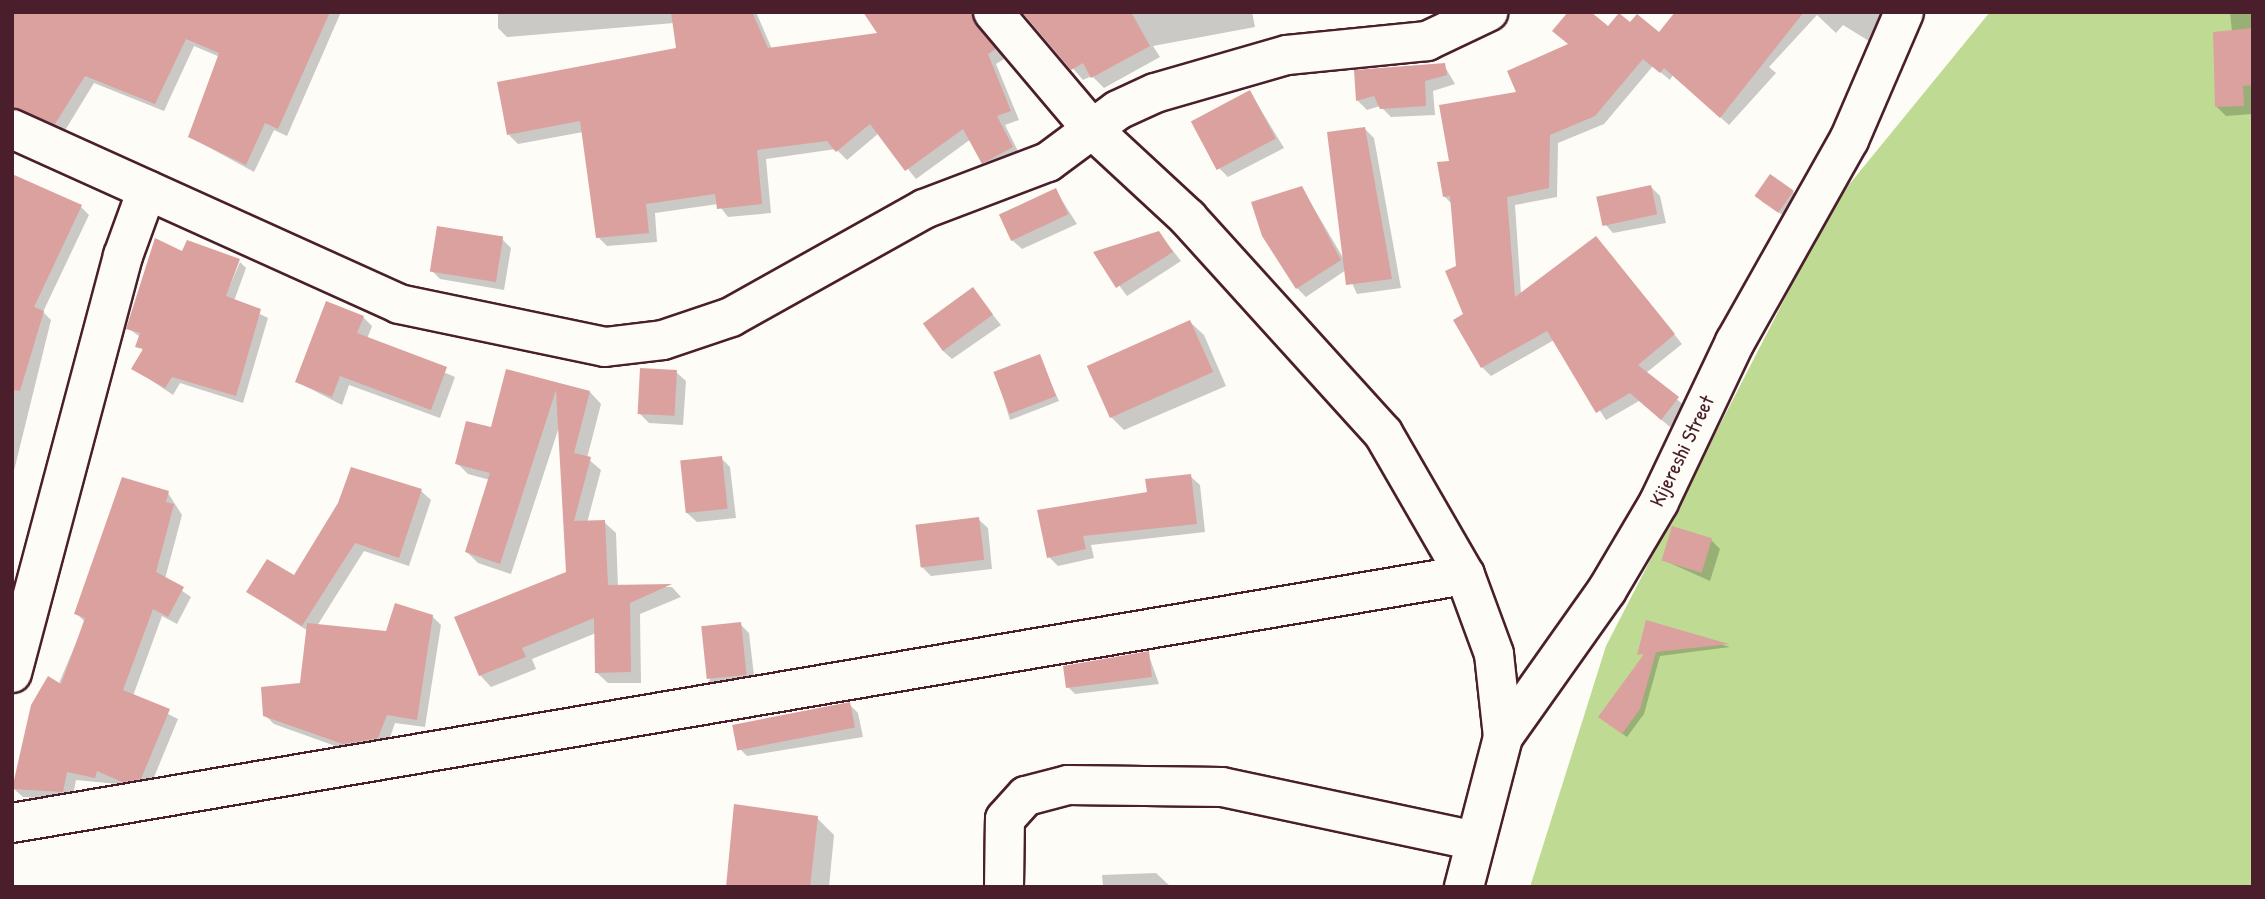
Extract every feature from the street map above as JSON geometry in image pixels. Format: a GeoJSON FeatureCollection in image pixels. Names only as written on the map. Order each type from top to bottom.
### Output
{"type":"FeatureCollection","features":[{"type":"Feature","properties":{"kind":"street"},"geometry":{"type":"LineString","coordinates":[[993,12],[1092,129],[1198,228],[1383,433],[1465,575],[1494,654],[1503,737]]}},
{"type":"Feature","properties":{"kind":"street"},"geometry":{"type":"LineString","coordinates":[[12,130],[399,304],[605,347],[663,340],[731,317],[924,209],[1048,162],[1092,129],[1155,93],[1219,72],[1287,55],[1427,41],[1488,12]]}},
{"type":"Feature","properties":{"kind":"street","name":"Kijereshi Street"},"geometry":{"type":"LineString","coordinates":[[1464,887],[1472,840],[1503,737],[1607,590],[1659,502],[1735,342],[1849,140],[1905,12]]}},
{"type":"Feature","properties":{"kind":"street"},"geometry":{"type":"LineString","coordinates":[[12,673],[123,256],[147,190]]}},
{"type":"Feature","properties":{"kind":"street"},"geometry":{"type":"LineString","coordinates":[[12,823],[1465,575]]}},
{"type":"Feature","properties":{"kind":"street"},"geometry":{"type":"LineString","coordinates":[[1004,887],[1005,819],[1027,796],[1068,785],[1222,787],[1472,840]]}},
{"type":"Feature","properties":{"kind":"green space"},"geometry":{"type":"Polygon","coordinates":[[[1990,12],[2253,12],[2253,887],[1530,887],[1606,646],[1834,203],[1990,12]]]}},
{"type":"Feature","properties":{"kind":"building"},"geometry":{"type":"Polygon","coordinates":[[[12,12],[330,12],[278,129],[265,123],[246,165],[188,137],[219,53],[186,39],[155,104],[85,76],[55,124],[12,108],[12,12]]]}},
{"type":"Feature","properties":{"kind":"building"},"geometry":{"type":"Polygon","coordinates":[[[671,12],[752,12],[768,48],[877,33],[863,12],[972,12],[996,49],[988,54],[1011,111],[997,116],[1013,147],[982,164],[963,129],[905,171],[870,124],[836,152],[827,141],[757,150],[762,204],[717,209],[715,194],[646,204],[649,233],[596,238],[580,121],[507,135],[497,82],[676,48],[671,12]]]}},
{"type":"Feature","properties":{"kind":"building"},"geometry":{"type":"Polygon","coordinates":[[[1022,12],[1131,12],[1150,46],[1091,78],[1083,63],[1071,70],[1022,12]]]}},
{"type":"Feature","properties":{"kind":"building"},"geometry":{"type":"Polygon","coordinates":[[[1568,12],[1591,12],[1608,26],[1619,13],[1630,22],[1637,14],[1659,32],[1675,12],[1804,12],[1720,118],[1664,68],[1660,73],[1643,59],[1595,116],[1550,135],[1549,188],[1507,197],[1515,297],[1596,236],[1675,334],[1638,365],[1679,397],[1661,420],[1630,393],[1596,413],[1547,331],[1481,368],[1453,320],[1463,314],[1445,271],[1456,266],[1450,196],[1443,197],[1437,162],[1449,161],[1439,105],[1516,92],[1507,71],[1568,44],[1552,31],[1568,12]]]}},
{"type":"Feature","properties":{"kind":"building"},"geometry":{"type":"Polygon","coordinates":[[[2253,28],[2253,85],[2243,86],[2244,106],[2215,107],[2213,32],[2253,28]]]}},
{"type":"Feature","properties":{"kind":"building"},"geometry":{"type":"Polygon","coordinates":[[[1445,63],[1447,75],[1425,81],[1426,106],[1380,109],[1374,96],[1356,101],[1354,70],[1445,63]]]}},
{"type":"Feature","properties":{"kind":"building"},"geometry":{"type":"Polygon","coordinates":[[[1250,90],[1276,139],[1217,170],[1191,121],[1250,90]]]}},
{"type":"Feature","properties":{"kind":"building"},"geometry":{"type":"Polygon","coordinates":[[[1365,127],[1392,279],[1346,285],[1327,132],[1365,127]]]}},
{"type":"Feature","properties":{"kind":"building"},"geometry":{"type":"Polygon","coordinates":[[[12,174],[82,205],[34,307],[44,311],[20,391],[12,390],[12,174]]]}},
{"type":"Feature","properties":{"kind":"building"},"geometry":{"type":"Polygon","coordinates":[[[1770,174],[1794,191],[1778,213],[1755,196],[1770,174]]]}},
{"type":"Feature","properties":{"kind":"building"},"geometry":{"type":"Polygon","coordinates":[[[1651,185],[1657,214],[1602,226],[1596,197],[1651,185]]]}},
{"type":"Feature","properties":{"kind":"building"},"geometry":{"type":"Polygon","coordinates":[[[1302,186],[1341,260],[1296,289],[1262,236],[1251,202],[1302,186]]]}},
{"type":"Feature","properties":{"kind":"building"},"geometry":{"type":"Polygon","coordinates":[[[1056,188],[1068,214],[1011,241],[999,215],[1056,188]]]}},
{"type":"Feature","properties":{"kind":"building"},"geometry":{"type":"Polygon","coordinates":[[[437,226],[503,236],[496,282],[430,271],[437,226]]]}},
{"type":"Feature","properties":{"kind":"building"},"geometry":{"type":"Polygon","coordinates":[[[1159,231],[1173,252],[1116,288],[1093,252],[1159,231]]]}},
{"type":"Feature","properties":{"kind":"building"},"geometry":{"type":"Polygon","coordinates":[[[155,238],[182,251],[187,240],[240,259],[226,296],[261,309],[236,396],[172,377],[165,388],[131,369],[143,349],[135,347],[140,333],[126,329],[155,238]]]}},
{"type":"Feature","properties":{"kind":"building"},"geometry":{"type":"Polygon","coordinates":[[[973,287],[993,315],[943,351],[923,323],[973,287]]]}},
{"type":"Feature","properties":{"kind":"building"},"geometry":{"type":"Polygon","coordinates":[[[326,301],[364,316],[357,333],[447,367],[431,410],[340,376],[332,397],[295,382],[326,301]]]}},
{"type":"Feature","properties":{"kind":"building"},"geometry":{"type":"Polygon","coordinates":[[[1190,320],[1213,372],[1110,418],[1087,366],[1190,320]]]}},
{"type":"Feature","properties":{"kind":"building"},"geometry":{"type":"Polygon","coordinates":[[[1040,354],[1056,396],[1009,414],[993,372],[1040,354]]]}},
{"type":"Feature","properties":{"kind":"building"},"geometry":{"type":"Polygon","coordinates":[[[640,368],[677,370],[675,416],[638,414],[640,368]]]}},
{"type":"Feature","properties":{"kind":"building"},"geometry":{"type":"Polygon","coordinates":[[[506,369],[590,391],[574,453],[591,457],[574,521],[605,520],[608,585],[672,584],[630,603],[631,672],[595,673],[594,618],[522,648],[526,657],[479,676],[454,617],[566,572],[556,390],[500,564],[465,552],[490,473],[455,464],[466,421],[491,427],[506,369]]]}},
{"type":"Feature","properties":{"kind":"building"},"geometry":{"type":"Polygon","coordinates":[[[722,456],[728,509],[686,513],[680,460],[722,456]]]}},
{"type":"Feature","properties":{"kind":"building"},"geometry":{"type":"Polygon","coordinates":[[[351,467],[422,489],[399,558],[355,543],[302,626],[246,592],[267,559],[294,575],[338,503],[351,467]]]}},
{"type":"Feature","properties":{"kind":"building"},"geometry":{"type":"Polygon","coordinates":[[[1191,474],[1197,524],[1083,536],[1086,549],[1047,558],[1037,510],[1147,492],[1145,479],[1191,474]]]}},
{"type":"Feature","properties":{"kind":"building"},"geometry":{"type":"Polygon","coordinates":[[[122,477],[169,491],[166,502],[174,504],[156,572],[184,587],[168,617],[153,609],[123,690],[170,709],[141,779],[122,782],[97,771],[95,778],[67,772],[63,792],[12,789],[31,705],[48,676],[61,684],[85,618],[74,614],[122,477]]]}},
{"type":"Feature","properties":{"kind":"building"},"geometry":{"type":"Polygon","coordinates":[[[979,517],[984,560],[921,567],[915,525],[979,517]]]}},
{"type":"Feature","properties":{"kind":"building"},"geometry":{"type":"Polygon","coordinates":[[[1672,526],[1712,538],[1702,573],[1661,560],[1672,526]]]}},
{"type":"Feature","properties":{"kind":"building"},"geometry":{"type":"Polygon","coordinates":[[[395,603],[433,615],[417,720],[387,715],[378,738],[343,744],[263,716],[261,687],[300,683],[307,623],[386,631],[395,603]]]}},
{"type":"Feature","properties":{"kind":"building"},"geometry":{"type":"Polygon","coordinates":[[[1646,620],[1729,644],[1656,652],[1640,709],[1622,734],[1598,717],[1644,654],[1637,655],[1646,620]]]}},
{"type":"Feature","properties":{"kind":"building"},"geometry":{"type":"Polygon","coordinates":[[[741,622],[747,675],[707,679],[701,626],[741,622]]]}},
{"type":"Feature","properties":{"kind":"building"},"geometry":{"type":"Polygon","coordinates":[[[1149,651],[1152,677],[1066,688],[1063,666],[1149,651]]]}},
{"type":"Feature","properties":{"kind":"building"},"geometry":{"type":"Polygon","coordinates":[[[850,702],[855,728],[737,750],[732,725],[850,702]]]}},
{"type":"Feature","properties":{"kind":"building"},"geometry":{"type":"Polygon","coordinates":[[[734,804],[818,816],[810,887],[726,887],[734,804]]]}}]}
